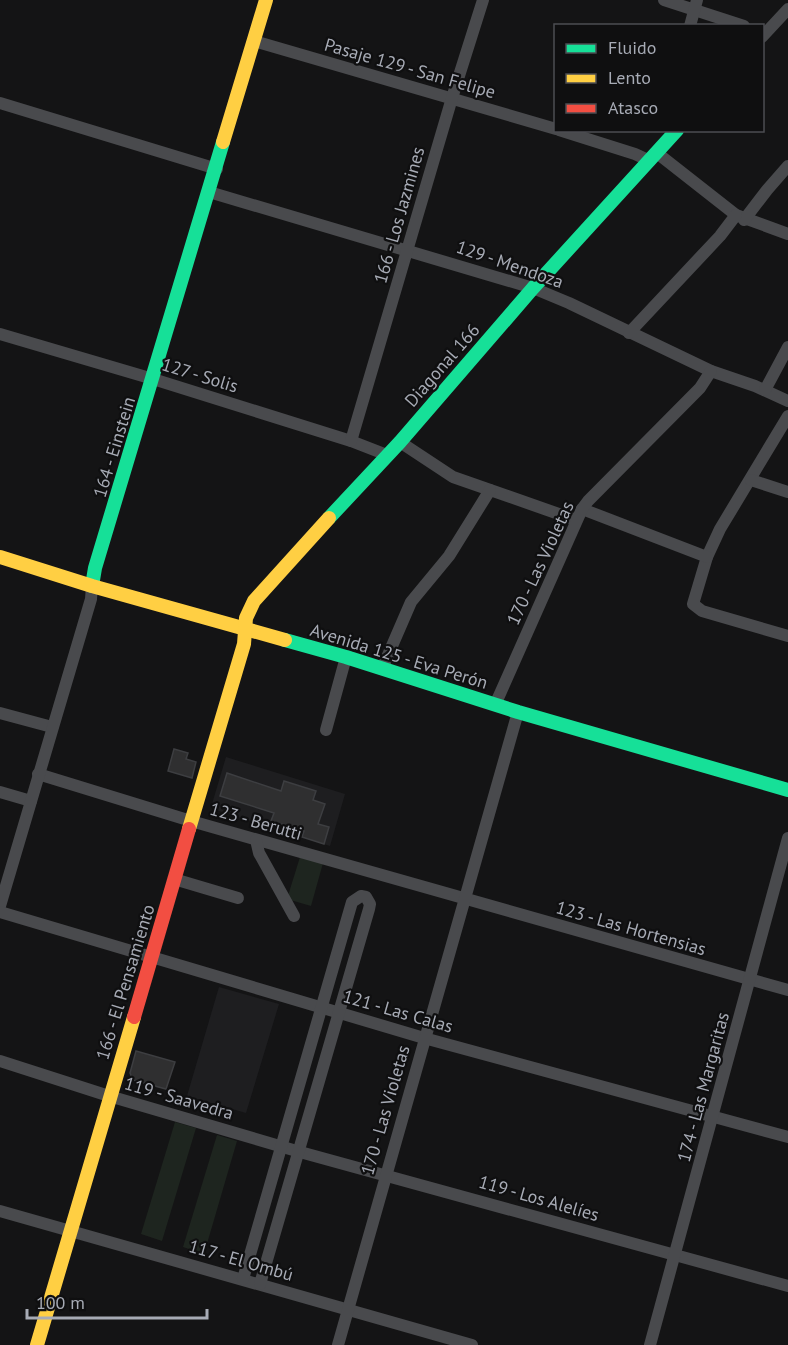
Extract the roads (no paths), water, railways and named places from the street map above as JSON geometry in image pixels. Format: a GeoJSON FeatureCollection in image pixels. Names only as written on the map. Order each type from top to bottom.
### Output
{"type":"FeatureCollection","features":[{"type":"Feature","properties":{"kind":"street","name":"164 - Einstein"},"geometry":{"type":"LineString","coordinates":[[0,906],[91,599],[95,568],[266,0]]}},
{"type":"Feature","properties":{"kind":"street","name":"166 - Los Jazmines"},"geometry":{"type":"LineString","coordinates":[[351,441],[483,0]]}},
{"type":"Feature","properties":{"kind":"street"},"geometry":{"type":"LineString","coordinates":[[663,0],[696,5],[739,24]]}},
{"type":"Feature","properties":{"kind":"street"},"geometry":{"type":"LineString","coordinates":[[691,24],[696,5]]}},
{"type":"Feature","properties":{"kind":"street"},"geometry":{"type":"LineString","coordinates":[[764,34],[787,13]]}},
{"type":"Feature","properties":{"kind":"street","name":"Pasaje 129 - San Felipe"},"geometry":{"type":"LineString","coordinates":[[254,41],[554,129]]}},
{"type":"Feature","properties":{"kind":"street"},"geometry":{"type":"LineString","coordinates":[[0,104],[217,169]]}},
{"type":"Feature","properties":{"kind":"street","name":"Pasaje 129 - San Felipe"},"geometry":{"type":"LineString","coordinates":[[564,132],[635,153],[656,154],[740,218],[788,234]]}},
{"type":"Feature","properties":{"kind":"street"},"geometry":{"type":"LineString","coordinates":[[656,154],[662,132]]}},
{"type":"Feature","properties":{"kind":"street","name":"Diagonal 166"},"geometry":{"type":"LineString","coordinates":[[244,628],[244,618],[259,594],[400,442],[533,288],[675,132]]}},
{"type":"Feature","properties":{"kind":"street"},"geometry":{"type":"LineString","coordinates":[[629,333],[788,166]]}},
{"type":"Feature","properties":{"kind":"street","name":"129 - Mendoza"},"geometry":{"type":"LineString","coordinates":[[209,192],[533,288],[711,371],[765,390],[788,401]]}},
{"type":"Feature","properties":{"kind":"street","name":"127 - Solis"},"geometry":{"type":"LineString","coordinates":[[0,334],[153,379],[387,454]]}},
{"type":"Feature","properties":{"kind":"street"},"geometry":{"type":"LineString","coordinates":[[765,390],[788,347]]}},
{"type":"Feature","properties":{"kind":"street","name":"170 - Las Violetas"},"geometry":{"type":"LineString","coordinates":[[495,705],[579,514],[699,388],[711,371]]}},
{"type":"Feature","properties":{"kind":"street"},"geometry":{"type":"LineString","coordinates":[[788,416],[720,529],[707,557],[693,604],[702,611],[788,636]]}},
{"type":"Feature","properties":{"kind":"street"},"geometry":{"type":"LineString","coordinates":[[400,442],[453,477],[490,490],[579,514],[707,557]]}},
{"type":"Feature","properties":{"kind":"street"},"geometry":{"type":"LineString","coordinates":[[751,480],[788,492]]}},
{"type":"Feature","properties":{"kind":"street"},"geometry":{"type":"LineString","coordinates":[[382,669],[411,602],[449,556],[490,490]]}},
{"type":"Feature","properties":{"kind":"street","name":"Avenida 125 - Eva Perón"},"geometry":{"type":"LineString","coordinates":[[0,557],[92,586],[346,657],[518,712],[788,790]]}},
{"type":"Feature","properties":{"kind":"street","name":"166 - El Pensamiento"},"geometry":{"type":"LineString","coordinates":[[37,1345],[244,644],[244,628]]}},
{"type":"Feature","properties":{"kind":"street"},"geometry":{"type":"LineString","coordinates":[[326,730],[346,657]]}},
{"type":"Feature","properties":{"kind":"street","name":"170 - Las Violetas"},"geometry":{"type":"LineString","coordinates":[[338,1345],[518,712]]}},
{"type":"Feature","properties":{"kind":"street"},"geometry":{"type":"LineString","coordinates":[[0,713],[52,727]]}},
{"type":"Feature","properties":{"kind":"street","name":"123 - Berutti"},"geometry":{"type":"LineString","coordinates":[[38,774],[465,900]]}},
{"type":"Feature","properties":{"kind":"street"},"geometry":{"type":"LineString","coordinates":[[0,792],[32,801]]}},
{"type":"Feature","properties":{"kind":"street","name":"174 - Las Margaritas"},"geometry":{"type":"LineString","coordinates":[[650,1345],[788,838]]}},
{"type":"Feature","properties":{"kind":"street"},"geometry":{"type":"LineString","coordinates":[[256,840],[259,853],[294,916]]}},
{"type":"Feature","properties":{"kind":"street"},"geometry":{"type":"LineString","coordinates":[[174,879],[238,898]]}},
{"type":"Feature","properties":{"kind":"street"},"geometry":{"type":"LineString","coordinates":[[243,1279],[352,902],[361,896],[366,897],[370,904],[369,909],[260,1284]]}},
{"type":"Feature","properties":{"kind":"street","name":"123 - Las Hortensias"},"geometry":{"type":"LineString","coordinates":[[465,900],[788,990]]}},
{"type":"Feature","properties":{"kind":"street","name":"121 - Las Calas"},"geometry":{"type":"LineString","coordinates":[[0,912],[424,1038],[788,1137]]}},
{"type":"Feature","properties":{"kind":"street","name":"119 - Saavedra"},"geometry":{"type":"LineString","coordinates":[[0,1061],[109,1096],[281,1146]]}},
{"type":"Feature","properties":{"kind":"street","name":"119 - Los Alelíes"},"geometry":{"type":"LineString","coordinates":[[281,1146],[788,1286]]}},
{"type":"Feature","properties":{"kind":"street","name":"117 - El Ombú"},"geometry":{"type":"LineString","coordinates":[[0,1210],[472,1345]]}}]}
